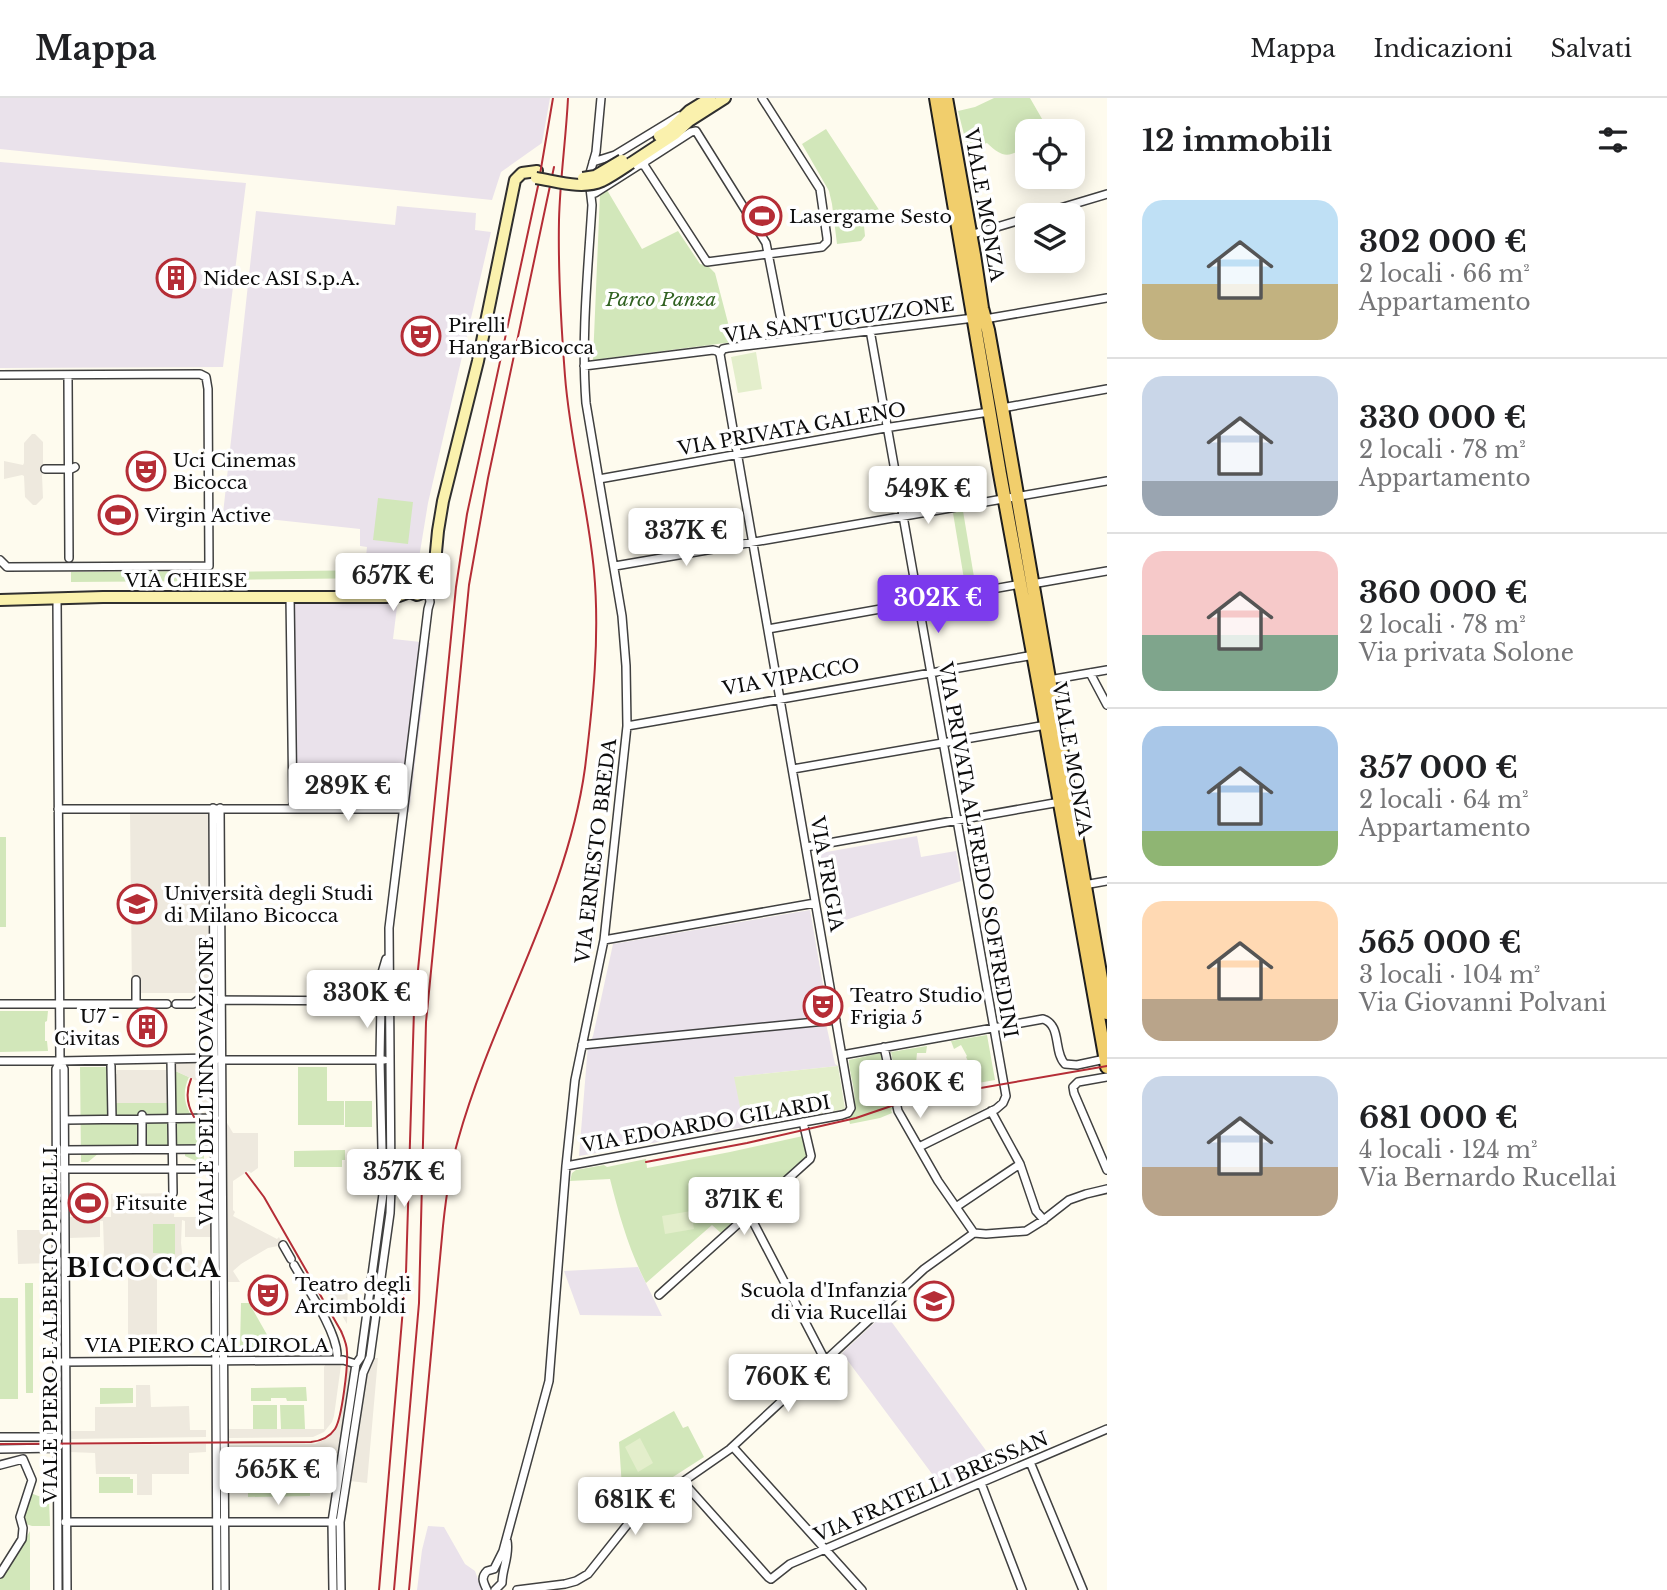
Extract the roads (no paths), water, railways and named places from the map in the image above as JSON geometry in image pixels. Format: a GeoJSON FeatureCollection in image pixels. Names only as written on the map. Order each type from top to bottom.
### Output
{"type":"FeatureCollection","features":[{"type":"Feature","properties":{"kind":"main road","name":"VIALE MONZA"},"geometry":{"type":"LineString","coordinates":[[936,98],[1106,1005]]}},
{"type":"Feature","properties":{"kind":"main road","name":"VIALE MONZA"},"geometry":{"type":"LineString","coordinates":[[946,98],[970,235],[979,319]]}},
{"type":"Feature","properties":{"kind":"main road","name":"VIALE MONZA"},"geometry":{"type":"LineString","coordinates":[[1044,681],[1046,725],[1107,1062]]}},
{"type":"Feature","properties":{"kind":"street"},"geometry":{"type":"LineString","coordinates":[[595,161],[615,155],[710,98]]}},
{"type":"Feature","properties":{"kind":"street"},"geometry":{"type":"LineString","coordinates":[[418,588],[434,573],[443,501],[478,361],[514,192],[525,180],[536,175],[589,177],[604,172],[675,134],[689,121],[726,98]]}},
{"type":"Feature","properties":{"kind":"street"},"geometry":{"type":"LineString","coordinates":[[762,98],[820,189],[827,238],[822,247],[768,254],[709,262],[704,259],[644,164],[646,160],[697,132],[764,239],[768,254],[785,341]]}},
{"type":"Feature","properties":{"kind":"street"},"geometry":{"type":"LineString","coordinates":[[590,173],[595,161],[601,99]]}},
{"type":"Feature","properties":{"kind":"street"},"geometry":{"type":"LineString","coordinates":[[629,160],[689,111]]}},
{"type":"Feature","properties":{"kind":"street","name":"VIA ERNESTO BREDA"},"geometry":{"type":"LineString","coordinates":[[506,1537],[508,1550],[503,1581],[493,1589],[483,1582],[483,1576],[487,1570],[494,1569],[503,1551],[506,1537],[549,1381],[575,1081],[604,940],[628,726],[622,616],[586,403],[584,366],[592,191],[644,164]]}},
{"type":"Feature","properties":{"kind":"street"},"geometry":{"type":"LineString","coordinates":[[1077,203],[1107,194]]}},
{"type":"Feature","properties":{"kind":"street"},"geometry":{"type":"LineString","coordinates":[[970,235],[1015,222]]}},
{"type":"Feature","properties":{"kind":"street","name":"VIA SANT'UGUZZONE"},"geometry":{"type":"LineString","coordinates":[[584,366],[713,350],[720,354],[723,349],[728,348],[979,319],[1107,298]]}},
{"type":"Feature","properties":{"kind":"street","name":"VIA PRIVATA ALFREDO SOFFREDINI"},"geometry":{"type":"LineString","coordinates":[[870,330],[1006,1096],[1002,1105],[991,1111]]}},
{"type":"Feature","properties":{"kind":"street","name":"VIA FRIGIA"},"geometry":{"type":"LineString","coordinates":[[720,354],[851,1104],[850,1111]]}},
{"type":"Feature","properties":{"kind":"street","name":"VIA CHIESE"},"geometry":{"type":"LineString","coordinates":[[0,560],[7,567],[209,566],[206,377],[200,374],[4,375]]}},
{"type":"Feature","properties":{"kind":"street"},"geometry":{"type":"LineString","coordinates":[[0,381],[4,375]]}},
{"type":"Feature","properties":{"kind":"street"},"geometry":{"type":"LineString","coordinates":[[68,379],[73,469],[69,558]]}},
{"type":"Feature","properties":{"kind":"street","name":"VIA PRIVATA GALENO"},"geometry":{"type":"LineString","coordinates":[[599,479],[1107,389]]}},
{"type":"Feature","properties":{"kind":"street"},"geometry":{"type":"LineString","coordinates":[[45,469],[73,469]]}},
{"type":"Feature","properties":{"kind":"street"},"geometry":{"type":"LineString","coordinates":[[615,566],[1107,481]]}},
{"type":"Feature","properties":{"kind":"street"},"geometry":{"type":"LineString","coordinates":[[418,588],[427,574],[421,571],[435,556]]}},
{"type":"Feature","properties":{"kind":"street","name":"VIA CHIESE"},"geometry":{"type":"LineString","coordinates":[[418,588],[407,578],[416,570],[421,571]]}},
{"type":"Feature","properties":{"kind":"street"},"geometry":{"type":"LineString","coordinates":[[768,629],[1107,571]]}},
{"type":"Feature","properties":{"kind":"street"},"geometry":{"type":"LineString","coordinates":[[341,1590],[336,1522],[363,1373],[370,1357],[390,1213],[389,929],[428,609],[418,588]]}},
{"type":"Feature","properties":{"kind":"street","name":"VIA CHIESE"},"geometry":{"type":"LineString","coordinates":[[0,600],[372,596],[397,589],[418,588]]}},
{"type":"Feature","properties":{"kind":"street"},"geometry":{"type":"LineString","coordinates":[[290,596],[293,809]]}},
{"type":"Feature","properties":{"kind":"street","name":"VIALE PIERO E ALBERTO PIRELLI"},"geometry":{"type":"LineString","coordinates":[[57,600],[60,1061],[56,1069],[67,1590]]}},
{"type":"Feature","properties":{"kind":"street","name":"VIA VIPACCO"},"geometry":{"type":"LineString","coordinates":[[628,726],[1039,654]]}},
{"type":"Feature","properties":{"kind":"street"},"geometry":{"type":"LineString","coordinates":[[1044,681],[1107,670]]}},
{"type":"Feature","properties":{"kind":"street"},"geometry":{"type":"LineString","coordinates":[[1090,673],[1107,705]]}},
{"type":"Feature","properties":{"kind":"street"},"geometry":{"type":"LineString","coordinates":[[793,769],[1046,725]]}},
{"type":"Feature","properties":{"kind":"street"},"geometry":{"type":"LineString","coordinates":[[806,847],[1059,803]]}},
{"type":"Feature","properties":{"kind":"street","name":"VIALE DELL'INNOVAZIONE"},"geometry":{"type":"LineString","coordinates":[[217,808],[217,1000],[213,1058],[219,1169]]}},
{"type":"Feature","properties":{"kind":"street"},"geometry":{"type":"LineString","coordinates":[[58,809],[403,809]]}},
{"type":"Feature","properties":{"kind":"street"},"geometry":{"type":"LineString","coordinates":[[1084,885],[1107,881]]}},
{"type":"Feature","properties":{"kind":"street"},"geometry":{"type":"LineString","coordinates":[[604,940],[815,903]]}},
{"type":"Feature","properties":{"kind":"street"},"geometry":{"type":"LineString","coordinates":[[333,1590],[336,1522],[356,1364],[361,1357],[383,1194],[381,976],[389,947]]}},
{"type":"Feature","properties":{"kind":"street"},"geometry":{"type":"LineString","coordinates":[[136,980],[136,1004]]}},
{"type":"Feature","properties":{"kind":"street"},"geometry":{"type":"LineString","coordinates":[[176,1004],[192,1004],[198,1000],[386,1001],[389,1009]]}},
{"type":"Feature","properties":{"kind":"street","name":"VIALE DELL'INNOVAZIONE"},"geometry":{"type":"LineString","coordinates":[[217,1000],[222,1060],[219,1169],[220,1521],[217,1590]]}},
{"type":"Feature","properties":{"kind":"street"},"geometry":{"type":"LineString","coordinates":[[0,1004],[167,1004]]}},
{"type":"Feature","properties":{"kind":"street"},"geometry":{"type":"LineString","coordinates":[[842,1055],[1043,1019],[1049,1021],[1054,1028],[1059,1058],[1063,1063],[1077,1065],[1107,1062]]}},
{"type":"Feature","properties":{"kind":"street"},"geometry":{"type":"LineString","coordinates":[[582,1045],[836,1020]]}},
{"type":"Feature","properties":{"kind":"street"},"geometry":{"type":"LineString","coordinates":[[884,1048],[896,1105],[938,1181],[974,1233]]}},
{"type":"Feature","properties":{"kind":"street"},"geometry":{"type":"LineString","coordinates":[[0,1061],[213,1058],[390,1060]]}},
{"type":"Feature","properties":{"kind":"street"},"geometry":{"type":"LineString","coordinates":[[171,1059],[173,1193]]}},
{"type":"Feature","properties":{"kind":"street","name":"VIALE PIERO E ALBERTO PIRELLI"},"geometry":{"type":"LineString","coordinates":[[60,1061],[65,1069],[65,1150],[60,1169]]}},
{"type":"Feature","properties":{"kind":"street"},"geometry":{"type":"LineString","coordinates":[[111,1066],[112,1119]]}},
{"type":"Feature","properties":{"kind":"street"},"geometry":{"type":"LineString","coordinates":[[1107,1077],[1077,1082],[1073,1087],[1107,1170]]}},
{"type":"Feature","properties":{"kind":"street","name":"VIA EDOARDO GILARDI"},"geometry":{"type":"LineString","coordinates":[[566,1166],[842,1115],[850,1111]]}},
{"type":"Feature","properties":{"kind":"street"},"geometry":{"type":"LineString","coordinates":[[919,1147],[991,1111],[1020,1164],[1036,1211],[1044,1220]]}},
{"type":"Feature","properties":{"kind":"street"},"geometry":{"type":"LineString","coordinates":[[141,1117],[142,1149]]}},
{"type":"Feature","properties":{"kind":"street","name":"VIALE DELL'INNOVAZIONE"},"geometry":{"type":"LineString","coordinates":[[65,1120],[215,1118]]}},
{"type":"Feature","properties":{"kind":"street"},"geometry":{"type":"LineString","coordinates":[[659,1295],[810,1159],[803,1122]]}},
{"type":"Feature","properties":{"kind":"street"},"geometry":{"type":"LineString","coordinates":[[65,1150],[207,1149]]}},
{"type":"Feature","properties":{"kind":"street"},"geometry":{"type":"LineString","coordinates":[[956,1207],[1020,1164]]}},
{"type":"Feature","properties":{"kind":"street"},"geometry":{"type":"LineString","coordinates":[[60,1169],[219,1169]]}},
{"type":"Feature","properties":{"kind":"street"},"geometry":{"type":"LineString","coordinates":[[493,1589],[516,1590],[558,1585],[581,1578],[591,1571],[635,1516],[733,1447],[932,1263],[974,1233],[1021,1232],[1044,1220],[1072,1199],[1107,1189]]}},
{"type":"Feature","properties":{"kind":"street"},"geometry":{"type":"LineString","coordinates":[[749,1214],[825,1360]]}},
{"type":"Feature","properties":{"kind":"street"},"geometry":{"type":"LineString","coordinates":[[283,1245],[328,1326],[337,1345],[337,1354]]}},
{"type":"Feature","properties":{"kind":"street","name":"VIA PIERO CALDIROLA"},"geometry":{"type":"LineString","coordinates":[[62,1362],[343,1360],[356,1364]]}},
{"type":"Feature","properties":{"kind":"street","name":"VIALE PIERO E ALBERTO PIRELLI"},"geometry":{"type":"LineString","coordinates":[[58,1590],[57,1436],[62,1362]]}},
{"type":"Feature","properties":{"kind":"street","name":"VIA FRATELLI BRESSAN"},"geometry":{"type":"LineString","coordinates":[[684,1483],[771,1579],[790,1564],[1107,1429]]}},
{"type":"Feature","properties":{"kind":"street"},"geometry":{"type":"LineString","coordinates":[[0,1437],[57,1436],[65,1441],[57,1448],[0,1449]]}},
{"type":"Feature","properties":{"kind":"street"},"geometry":{"type":"LineString","coordinates":[[733,1447],[862,1590]]}},
{"type":"Feature","properties":{"kind":"street"},"geometry":{"type":"LineString","coordinates":[[0,1465],[23,1459],[32,1480],[20,1517],[22,1539],[0,1574]]}},
{"type":"Feature","properties":{"kind":"street"},"geometry":{"type":"LineString","coordinates":[[1030,1462],[1083,1590]]}},
{"type":"Feature","properties":{"kind":"street"},"geometry":{"type":"LineString","coordinates":[[981,1483],[1022,1590]]}},
{"type":"Feature","properties":{"kind":"street","name":"VIALE DELL'INNOVAZIONE"},"geometry":{"type":"LineString","coordinates":[[220,1521],[225,1590]]}},
{"type":"Feature","properties":{"kind":"street"},"geometry":{"type":"LineString","coordinates":[[57,1522],[336,1522]]}},
{"type":"Feature","properties":{"kind":"street"},"geometry":{"type":"LineString","coordinates":[[494,1569],[502,1576]]}},
{"type":"Feature","properties":{"kind":"tram line"},"geometry":{"type":"LineString","coordinates":[[646,1162],[747,1143],[856,1118],[906,1101],[1107,1066]]}},
{"type":"Feature","properties":{"kind":"tram line"},"geometry":{"type":"LineString","coordinates":[[191,1079],[188,1099],[194,1117]]}},
{"type":"Feature","properties":{"kind":"tram line"},"geometry":{"type":"LineString","coordinates":[[0,1444],[311,1442],[333,1432],[338,1423],[344,1392],[347,1359],[345,1341],[264,1197],[246,1173]]}},
{"type":"Feature","properties":{"kind":"railway"},"geometry":{"type":"LineString","coordinates":[[379,1590],[406,1273],[414,1010],[456,587],[467,514],[538,186],[553,98]]}},
{"type":"Feature","properties":{"kind":"railway"},"geometry":{"type":"LineString","coordinates":[[409,1590],[443,1226],[453,1161],[473,1093],[562,864],[576,816],[591,719],[596,595],[588,522],[567,401],[559,278],[560,205],[568,98]]}},
{"type":"Feature","properties":{"kind":"railway"},"geometry":{"type":"LineString","coordinates":[[394,1590],[419,1303],[426,1022],[469,585],[488,478],[554,167]]}},
{"type":"Feature","properties":{"kind":"place","name":"Lasergame Sesto"},"geometry":{"type":"Point","coordinates":[762,216]}},
{"type":"Feature","properties":{"kind":"place","name":"Nidec ASI S.p.A."},"geometry":{"type":"Point","coordinates":[176,278]}},
{"type":"Feature","properties":{"kind":"place","name":"Pirelli HangarBicocca"},"geometry":{"type":"Point","coordinates":[421,336]}},
{"type":"Feature","properties":{"kind":"place","name":"Uci Cinemas Bicocca"},"geometry":{"type":"Point","coordinates":[146,471]}},
{"type":"Feature","properties":{"kind":"place","name":"Virgin Active"},"geometry":{"type":"Point","coordinates":[118,515]}},
{"type":"Feature","properties":{"kind":"place","name":"Università degli Studi di Milano Bicocca"},"geometry":{"type":"Point","coordinates":[137,904]}},
{"type":"Feature","properties":{"kind":"place","name":"Teatro Studio Frigia 5"},"geometry":{"type":"Point","coordinates":[823,1006]}},
{"type":"Feature","properties":{"kind":"place","name":"U7 - Civitas"},"geometry":{"type":"Point","coordinates":[147,1027]}},
{"type":"Feature","properties":{"kind":"place","name":"Fitsuite"},"geometry":{"type":"Point","coordinates":[88,1203]}},
{"type":"Feature","properties":{"kind":"place","name":"Teatro degli Arcimboldi"},"geometry":{"type":"Point","coordinates":[268,1295]}},
{"type":"Feature","properties":{"kind":"place","name":"Scuola d'Infanzia di via Rucellai"},"geometry":{"type":"Point","coordinates":[934,1301]}},
{"type":"Feature","properties":{"kind":"district","name":"BICOCCA"},"geometry":{"type":"Point","coordinates":[144,1268]}},
{"type":"Feature","properties":{"kind":"park label","name":"Parco Panza"},"geometry":{"type":"Point","coordinates":[661,299]}}]}
